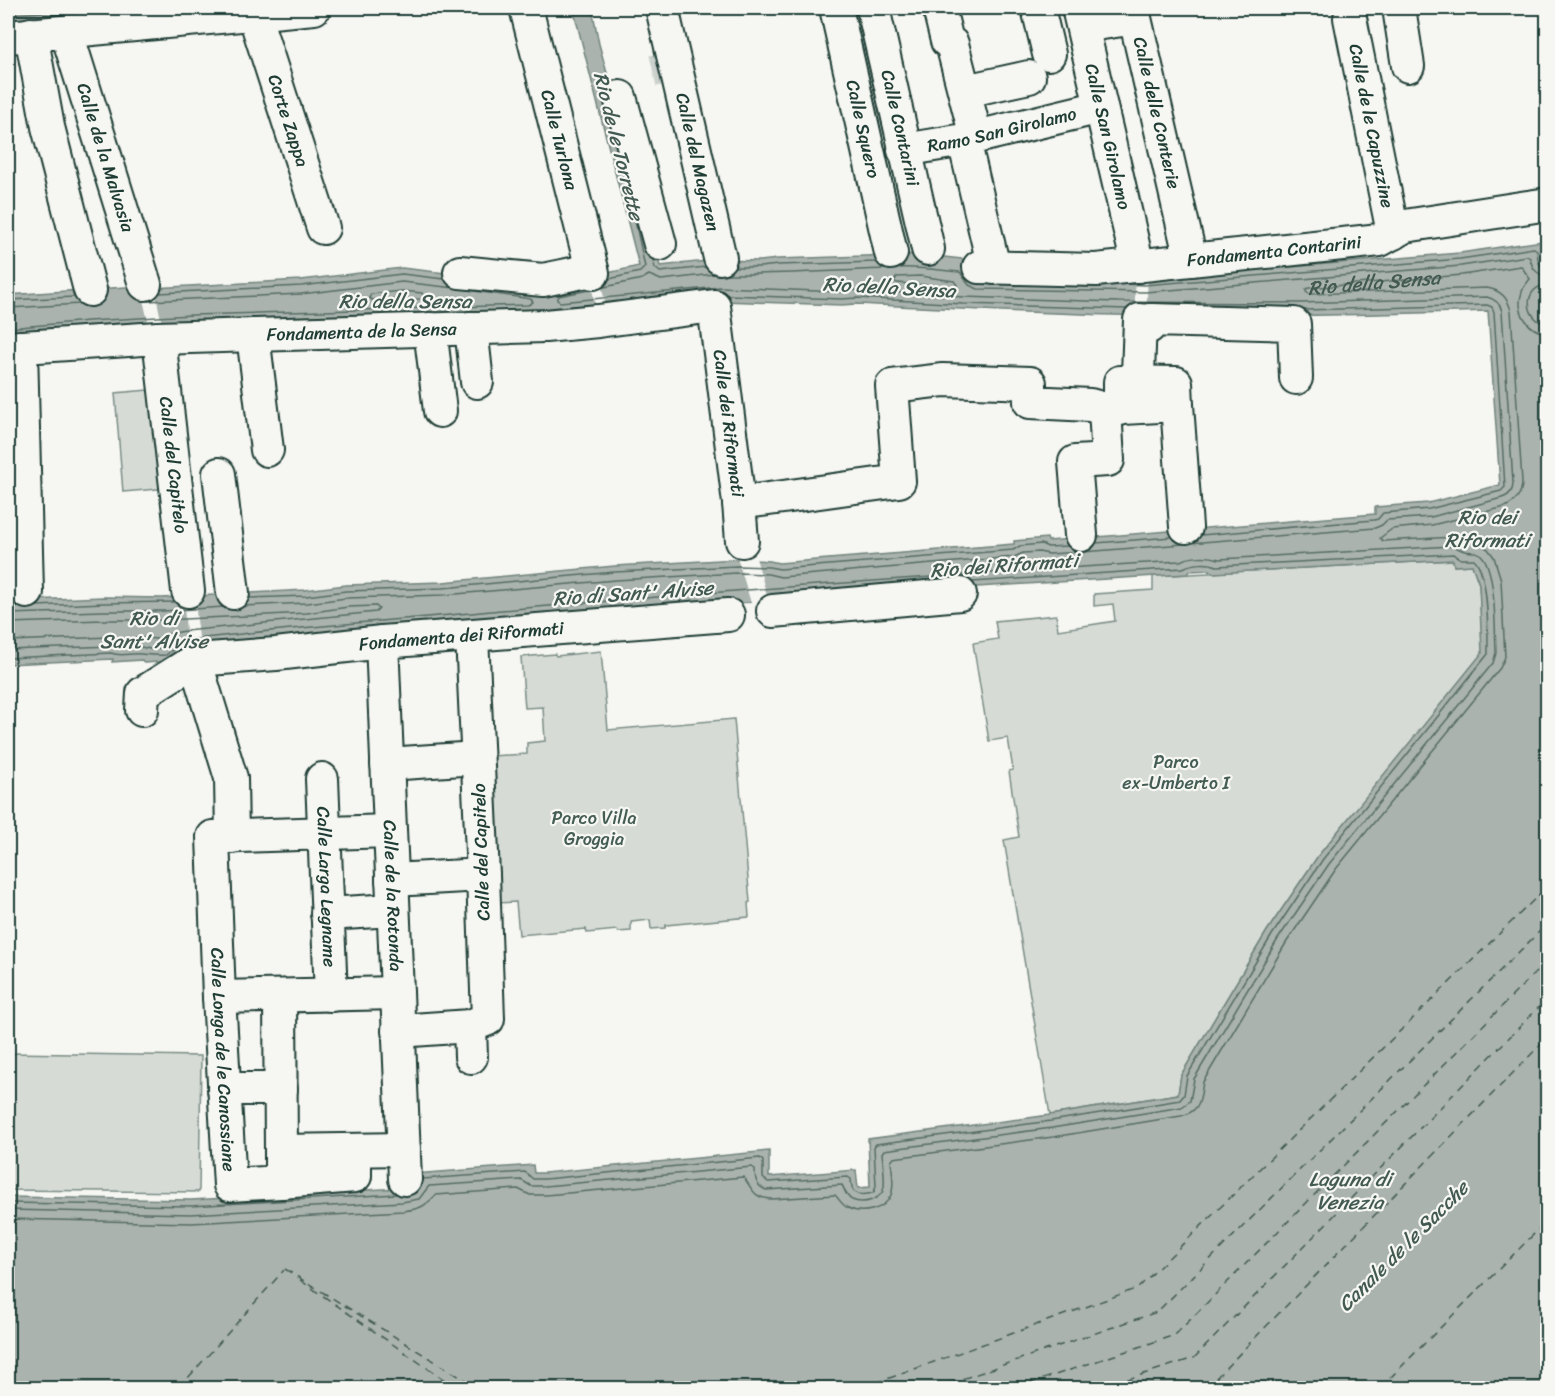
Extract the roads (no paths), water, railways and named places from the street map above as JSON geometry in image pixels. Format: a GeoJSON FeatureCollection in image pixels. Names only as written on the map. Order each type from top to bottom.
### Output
{"type":"FeatureCollection","features":[{"type":"Feature","properties":{"kind":"street"},"geometry":{"type":"LineString","coordinates":[[90,290],[44,104],[19,35],[314,8]]}},
{"type":"Feature","properties":{"kind":"street","name":"Calle Turlona"},"geometry":{"type":"LineString","coordinates":[[460,272],[543,280],[592,271],[526,8]]}},
{"type":"Feature","properties":{"kind":"street","name":"Calle del Magazen"},"geometry":{"type":"LineString","coordinates":[[662,8],[673,66],[720,258]]}},
{"type":"Feature","properties":{"kind":"street","name":"Calle Squero"},"geometry":{"type":"LineString","coordinates":[[836,8],[891,253]]}},
{"type":"Feature","properties":{"kind":"street","name":"Calle Contarini"},"geometry":{"type":"LineString","coordinates":[[873,8],[928,249]]}},
{"type":"Feature","properties":{"kind":"street"},"geometry":{"type":"LineString","coordinates":[[939,8],[947,41],[952,44],[965,91],[970,139]]}},
{"type":"Feature","properties":{"kind":"street"},"geometry":{"type":"LineString","coordinates":[[1038,8],[1049,54]]}},
{"type":"Feature","properties":{"kind":"street","name":"Corte Zappa"},"geometry":{"type":"LineString","coordinates":[[254,14],[324,228]]}},
{"type":"Feature","properties":{"kind":"street"},"geometry":{"type":"LineString","coordinates":[[1366,15],[1408,66]]}},
{"type":"Feature","properties":{"kind":"street","name":"Calle de le Capuzzine"},"geometry":{"type":"LineString","coordinates":[[1366,15],[1393,233]]}},
{"type":"Feature","properties":{"kind":"street","name":"Calle San Girolamo"},"geometry":{"type":"LineString","coordinates":[[1080,17],[1138,266]]}},
{"type":"Feature","properties":{"kind":"street","name":"Calle delle Conterie"},"geometry":{"type":"LineString","coordinates":[[1080,17],[1135,18],[1191,260]]}},
{"type":"Feature","properties":{"kind":"street","name":"Calle de la Malvasia"},"geometry":{"type":"LineString","coordinates":[[69,31],[70,43],[145,284]]}},
{"type":"Feature","properties":{"kind":"street"},"geometry":{"type":"LineString","coordinates":[[965,91],[1029,77]]}},
{"type":"Feature","properties":{"kind":"street"},"geometry":{"type":"LineString","coordinates":[[620,97],[660,244]]}},
{"type":"Feature","properties":{"kind":"street","name":"Ramo San Girolamo"},"geometry":{"type":"LineString","coordinates":[[904,150],[970,139],[1101,107]]}},
{"type":"Feature","properties":{"kind":"street","name":"Fondamenta Contarini"},"geometry":{"type":"LineString","coordinates":[[970,139],[987,268],[1096,270],[1380,240],[1405,226],[1548,204]]}},
{"type":"Feature","properties":{"kind":"street","name":"Fondamenta de la Sensa"},"geometry":{"type":"LineString","coordinates":[[14,347],[158,338],[545,326],[714,306]]}},
{"type":"Feature","properties":{"kind":"street","name":"Calle dei Riformati"},"geometry":{"type":"LineString","coordinates":[[714,306],[742,541]]}},
{"type":"Feature","properties":{"kind":"street"},"geometry":{"type":"LineString","coordinates":[[1138,374],[1144,322],[1294,324],[1288,374]]}},
{"type":"Feature","properties":{"kind":"street"},"geometry":{"type":"LineString","coordinates":[[471,328],[477,382]]}},
{"type":"Feature","properties":{"kind":"street"},"geometry":{"type":"LineString","coordinates":[[430,329],[440,411]]}},
{"type":"Feature","properties":{"kind":"street"},"geometry":{"type":"LineString","coordinates":[[253,335],[267,450]]}},
{"type":"Feature","properties":{"kind":"street","name":"Calle del Capitelo"},"geometry":{"type":"LineString","coordinates":[[158,338],[188,591]]}},
{"type":"Feature","properties":{"kind":"street"},"geometry":{"type":"LineString","coordinates":[[14,347],[27,592]]}},
{"type":"Feature","properties":{"kind":"street"},"geometry":{"type":"LineString","coordinates":[[739,503],[898,481],[892,386],[943,380],[1030,383],[1030,402],[1090,405],[1113,409],[1170,406],[1180,441],[1186,526]]}},
{"type":"Feature","properties":{"kind":"street"},"geometry":{"type":"LineString","coordinates":[[1089,529],[1075,462],[1108,460],[1113,409]]}},
{"type":"Feature","properties":{"kind":"street"},"geometry":{"type":"LineString","coordinates":[[219,474],[233,593]]}},
{"type":"Feature","properties":{"kind":"street"},"geometry":{"type":"LineString","coordinates":[[181,526],[225,523]]}},
{"type":"Feature","properties":{"kind":"street"},"geometry":{"type":"LineString","coordinates":[[773,611],[960,594]]}},
{"type":"Feature","properties":{"kind":"street","name":"Fondamenta dei Riformati"},"geometry":{"type":"LineString","coordinates":[[195,660],[382,642],[728,615]]}},
{"type":"Feature","properties":{"kind":"street","name":"Calle del Capitelo"},"geometry":{"type":"LineString","coordinates":[[470,1026],[488,1019],[472,636]]}},
{"type":"Feature","properties":{"kind":"street","name":"Calle de la Rotonda"},"geometry":{"type":"LineString","coordinates":[[355,1150],[405,1164],[382,642]]}},
{"type":"Feature","properties":{"kind":"street"},"geometry":{"type":"LineString","coordinates":[[142,710],[143,693],[195,660]]}},
{"type":"Feature","properties":{"kind":"street","name":"Calle Longa de le Canossiane"},"geometry":{"type":"LineString","coordinates":[[195,660],[231,778],[223,837],[219,997],[230,1185],[281,1182]]}},
{"type":"Feature","properties":{"kind":"street"},"geometry":{"type":"LineString","coordinates":[[387,764],[477,759]]}},
{"type":"Feature","properties":{"kind":"street","name":"Calle Larga Legname"},"geometry":{"type":"LineString","coordinates":[[322,778],[331,995]]}},
{"type":"Feature","properties":{"kind":"street"},"geometry":{"type":"LineString","coordinates":[[223,837],[389,831]]}},
{"type":"Feature","properties":{"kind":"street"},"geometry":{"type":"LineString","coordinates":[[327,914],[392,895],[483,875]]}},
{"type":"Feature","properties":{"kind":"street"},"geometry":{"type":"LineString","coordinates":[[219,997],[397,993]]}},
{"type":"Feature","properties":{"kind":"street"},"geometry":{"type":"LineString","coordinates":[[280,996],[281,1182],[355,1176],[355,1150],[281,1150]]}},
{"type":"Feature","properties":{"kind":"street"},"geometry":{"type":"LineString","coordinates":[[398,1031],[470,1026],[471,1057]]}},
{"type":"Feature","properties":{"kind":"street"},"geometry":{"type":"LineString","coordinates":[[224,1089],[281,1089]]}},
{"type":"Feature","properties":{"kind":"water"},"geometry":{"type":"Polygon","coordinates":[[[8,8],[244,8],[8,31],[8,8]]]}},
{"type":"Feature","properties":{"kind":"water","name":"Laguna di Venezia"},"geometry":{"type":"Polygon","coordinates":[[[573,8],[592,8],[599,44],[660,266],[716,260],[760,261],[922,254],[1143,279],[1460,253],[1542,241],[1548,280],[1547,298],[1543,299],[1548,327],[1547,1388],[8,1388],[8,1197],[191,1200],[401,1188],[413,1174],[533,1165],[534,1173],[544,1173],[769,1151],[769,1177],[856,1170],[858,1188],[870,1187],[868,1139],[1050,1115],[1178,1094],[1181,1075],[1267,931],[1318,856],[1482,653],[1479,584],[1472,565],[1454,566],[1453,560],[1213,573],[1210,570],[1190,571],[1188,574],[724,604],[174,661],[112,662],[113,659],[8,664],[8,601],[103,597],[162,598],[305,590],[346,585],[443,582],[615,566],[738,559],[779,563],[1014,544],[1014,541],[1047,538],[1048,541],[1375,514],[1375,507],[1428,503],[1500,485],[1488,311],[1302,316],[1162,316],[721,301],[8,341],[8,295],[141,286],[152,288],[301,280],[402,268],[454,274],[599,275],[639,266],[573,8]]]}},
{"type":"Feature","properties":{"kind":"tunnel"},"geometry":{"type":"LineString","coordinates":[[653,71],[671,67]]}},
{"type":"Feature","properties":{"kind":"water label","name":"Rio de le Torrette"},"geometry":{"type":"Point","coordinates":[619,146]}},
{"type":"Feature","properties":{"kind":"water label","name":"Rio della Sensa"},"geometry":{"type":"Point","coordinates":[1374,284]}},
{"type":"Feature","properties":{"kind":"water label","name":"Rio della Sensa"},"geometry":{"type":"Point","coordinates":[889,287]}},
{"type":"Feature","properties":{"kind":"water label","name":"Rio della Sensa"},"geometry":{"type":"Point","coordinates":[405,301]}},
{"type":"Feature","properties":{"kind":"water label","name":"Rio dei Riformati"},"geometry":{"type":"Point","coordinates":[1487,528]}},
{"type":"Feature","properties":{"kind":"water label","name":"Rio dei Riformati"},"geometry":{"type":"Point","coordinates":[1004,565]}},
{"type":"Feature","properties":{"kind":"water label","name":"Rio di Sant' Alvise"},"geometry":{"type":"Point","coordinates":[633,593]}},
{"type":"Feature","properties":{"kind":"water label","name":"Rio di Sant' Alvise"},"geometry":{"type":"Point","coordinates":[154,630]}},
{"type":"Feature","properties":{"kind":"water label","name":"Canale de le Sacche"},"geometry":{"type":"Point","coordinates":[1403,1246]}},
{"type":"Feature","properties":{"kind":"park label","name":"Parco ex-Umberto I"},"geometry":{"type":"Point","coordinates":[1176,772]}},
{"type":"Feature","properties":{"kind":"park label","name":"Parco Villa Groggia"},"geometry":{"type":"Point","coordinates":[594,828]}}]}
